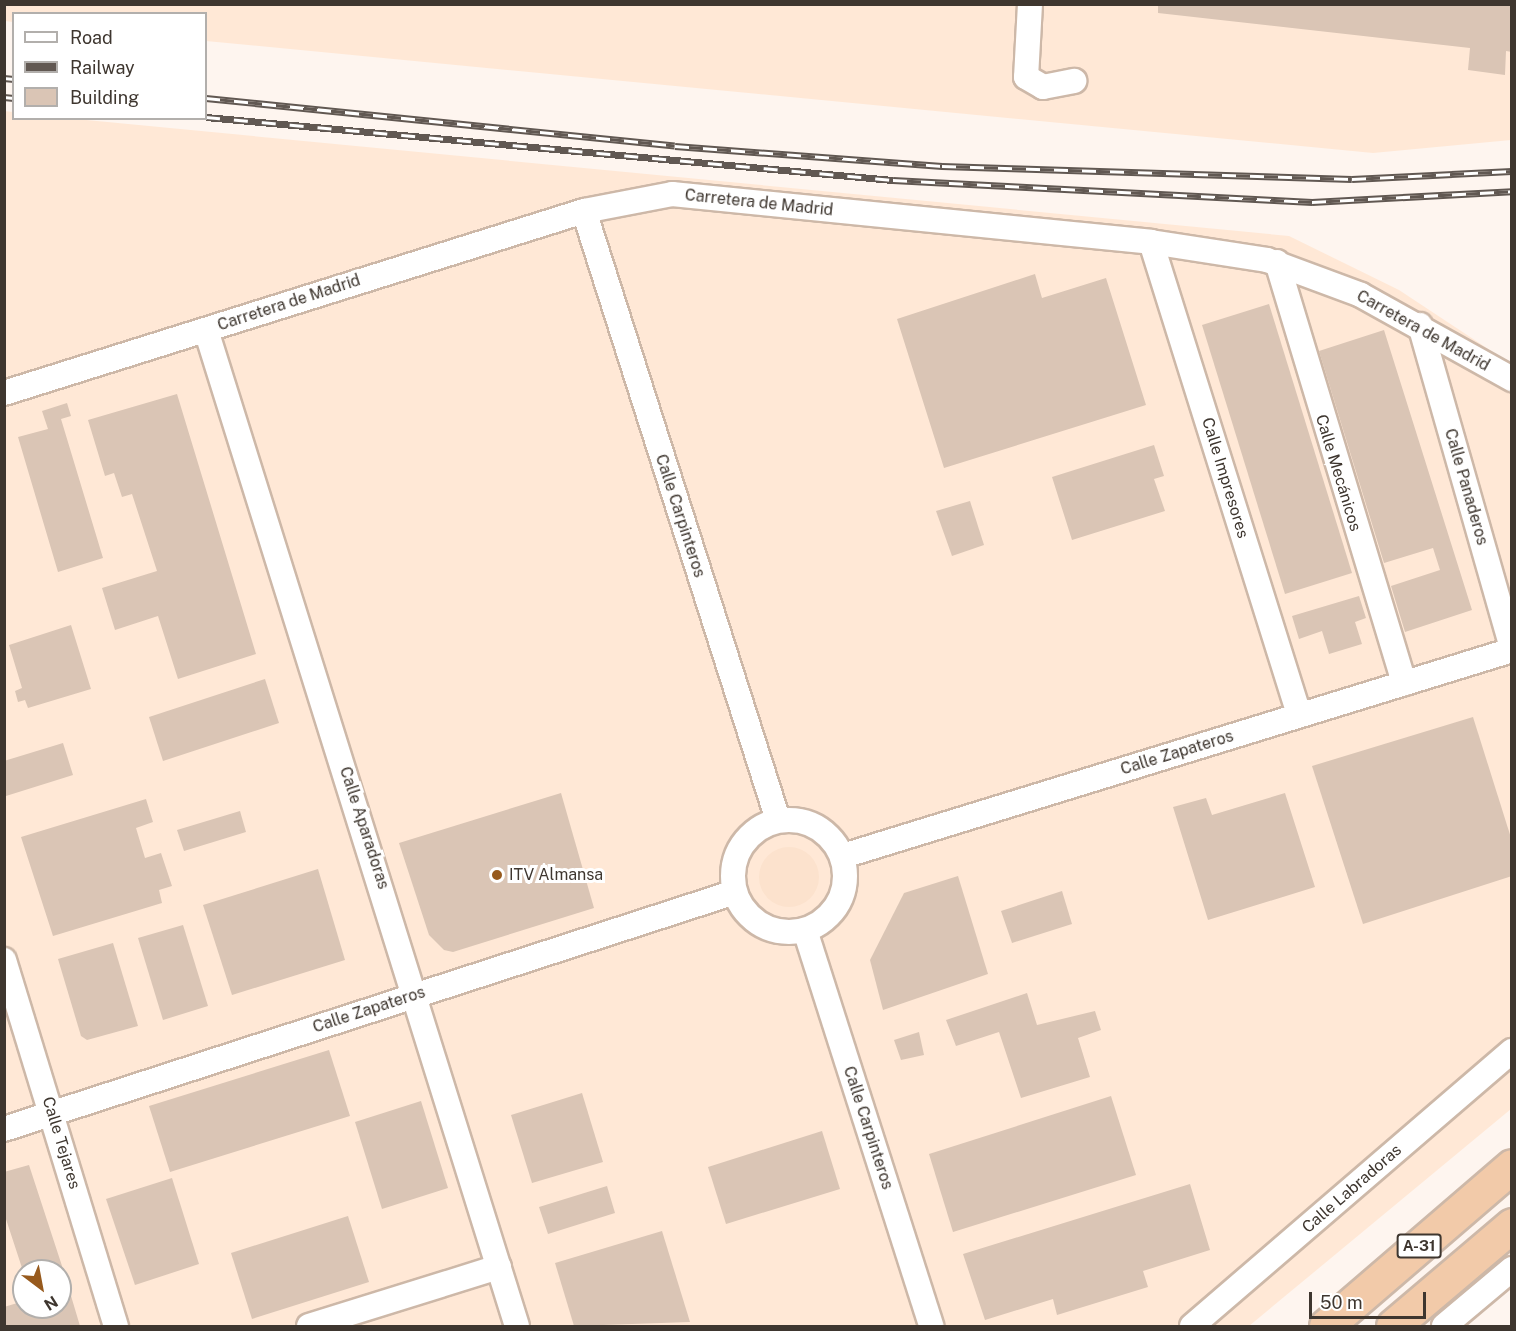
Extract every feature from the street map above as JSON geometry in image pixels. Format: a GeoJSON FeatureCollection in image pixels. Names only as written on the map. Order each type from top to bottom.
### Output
{"type":"FeatureCollection","features":[{"type":"Feature","properties":{"kind":"highway","name":"A-31"},"geometry":{"type":"LineString","coordinates":[[1326,1326],[1512,1166]]}},
{"type":"Feature","properties":{"kind":"highway","name":"A-31"},"geometry":{"type":"LineString","coordinates":[[1393,1326],[1512,1225]]}},
{"type":"Feature","properties":{"kind":"street"},"geometry":{"type":"LineString","coordinates":[[1030,4],[1026,76],[1043,87],[1074,81]]}},
{"type":"Feature","properties":{"kind":"street","name":"Carretera de Madrid"},"geometry":{"type":"LineString","coordinates":[[4,393],[584,211],[672,194],[1151,242],[1277,262],[1322,278],[1420,326],[1512,379]]}},
{"type":"Feature","properties":{"kind":"street","name":"Calle Carpinteros"},"geometry":{"type":"LineString","coordinates":[[584,211],[778,820]]}},
{"type":"Feature","properties":{"kind":"street","name":"Calle Impresores"},"geometry":{"type":"LineString","coordinates":[[1151,242],[1299,715]]}},
{"type":"Feature","properties":{"kind":"street","name":"Calle Mecánicos"},"geometry":{"type":"LineString","coordinates":[[1277,262],[1404,683]]}},
{"type":"Feature","properties":{"kind":"street","name":"Calle Panaderos"},"geometry":{"type":"LineString","coordinates":[[1420,326],[1512,649]]}},
{"type":"Feature","properties":{"kind":"street","name":"Calle Aparadoras"},"geometry":{"type":"LineString","coordinates":[[206,330],[417,994],[517,1326]]}},
{"type":"Feature","properties":{"kind":"street","name":"Calle Zapateros"},"geometry":{"type":"LineString","coordinates":[[843,856],[1512,649]]}},
{"type":"Feature","properties":{"kind":"street"},"geometry":{"type":"LineString","coordinates":[[778,820],[802,821],[824,831],[843,856],[843,894],[827,917],[805,930],[768,929],[748,914],[735,892],[733,873],[741,847],[761,827],[778,820]]}},
{"type":"Feature","properties":{"kind":"street","name":"Calle Zapateros"},"geometry":{"type":"LineString","coordinates":[[4,1129],[51,1110],[735,892]]}},
{"type":"Feature","properties":{"kind":"street","name":"Calle Carpinteros"},"geometry":{"type":"LineString","coordinates":[[805,930],[931,1326]]}},
{"type":"Feature","properties":{"kind":"street","name":"Calle Tejares"},"geometry":{"type":"LineString","coordinates":[[4,960],[116,1326]]}},
{"type":"Feature","properties":{"kind":"street","name":"Calle Labradoras"},"geometry":{"type":"LineString","coordinates":[[1192,1326],[1512,1051]]}},
{"type":"Feature","properties":{"kind":"street"},"geometry":{"type":"LineString","coordinates":[[309,1326],[499,1267]]}},
{"type":"Feature","properties":{"kind":"street"},"geometry":{"type":"LineString","coordinates":[[1444,1326],[1512,1269]]}},
{"type":"Feature","properties":{"kind":"shaded area"},"geometry":{"type":"Polygon","coordinates":[[[4,5],[1511,5],[1511,140],[1373,153],[207,41],[207,12],[12,12],[12,22],[5,21],[4,5]]]}},
{"type":"Feature","properties":{"kind":"shaded area"},"geometry":{"type":"Polygon","coordinates":[[[4,111],[12,112],[12,120],[86,120],[1289,236],[1399,290],[1511,364],[1511,1109],[1249,1326],[5,1326],[4,111]]]}},
{"type":"Feature","properties":{"kind":"shaded area"},"geometry":{"type":"Polygon","coordinates":[[[783,847],[795,847],[806,852],[814,860],[819,877],[817,889],[806,902],[795,907],[783,907],[772,902],[764,894],[759,883],[759,871],[764,860],[772,852],[783,847]]]}},
{"type":"Feature","properties":{"kind":"building"},"geometry":{"type":"Polygon","coordinates":[[[1158,4],[1512,4],[1512,52],[1506,51],[1505,75],[1468,70],[1470,48],[1158,13],[1158,4]]]}},
{"type":"Feature","properties":{"kind":"building"},"geometry":{"type":"Polygon","coordinates":[[[1035,274],[1042,298],[1106,278],[1146,405],[944,468],[897,319],[1035,274]]]}},
{"type":"Feature","properties":{"kind":"building"},"geometry":{"type":"Polygon","coordinates":[[[1269,304],[1352,573],[1285,594],[1202,325],[1269,304]]]}},
{"type":"Feature","properties":{"kind":"building"},"geometry":{"type":"Polygon","coordinates":[[[1384,330],[1472,610],[1405,632],[1391,586],[1440,570],[1433,548],[1384,563],[1319,351],[1384,330]]]}},
{"type":"Feature","properties":{"kind":"building"},"geometry":{"type":"Polygon","coordinates":[[[177,394],[256,654],[178,679],[158,616],[115,630],[102,588],[157,571],[132,494],[122,497],[114,473],[105,476],[88,420],[177,394]]]}},
{"type":"Feature","properties":{"kind":"building"},"geometry":{"type":"Polygon","coordinates":[[[67,403],[71,416],[61,419],[103,558],[58,572],[18,437],[48,429],[42,411],[67,403]]]}},
{"type":"Feature","properties":{"kind":"building"},"geometry":{"type":"Polygon","coordinates":[[[1154,445],[1164,476],[1154,479],[1165,511],[1072,540],[1052,477],[1154,445]]]}},
{"type":"Feature","properties":{"kind":"building"},"geometry":{"type":"Polygon","coordinates":[[[970,501],[984,545],[952,556],[936,511],[970,501]]]}},
{"type":"Feature","properties":{"kind":"building"},"geometry":{"type":"Polygon","coordinates":[[[1359,596],[1366,618],[1355,622],[1362,644],[1329,654],[1322,631],[1299,639],[1292,616],[1359,596]]]}},
{"type":"Feature","properties":{"kind":"building"},"geometry":{"type":"Polygon","coordinates":[[[71,625],[91,689],[28,708],[25,700],[18,702],[15,691],[22,688],[9,645],[71,625]]]}},
{"type":"Feature","properties":{"kind":"building"},"geometry":{"type":"Polygon","coordinates":[[[265,679],[279,723],[163,761],[149,717],[265,679]]]}},
{"type":"Feature","properties":{"kind":"building"},"geometry":{"type":"Polygon","coordinates":[[[1473,717],[1512,841],[1512,876],[1363,924],[1312,766],[1473,717]]]}},
{"type":"Feature","properties":{"kind":"building"},"geometry":{"type":"Polygon","coordinates":[[[63,743],[73,775],[6,796],[4,761],[63,743]]]}},
{"type":"Feature","properties":{"kind":"building","name":"ITV Almansa"},"geometry":{"type":"Polygon","coordinates":[[[561,793],[594,908],[453,952],[444,950],[429,935],[399,843],[561,793]]]}},
{"type":"Feature","properties":{"kind":"building"},"geometry":{"type":"Polygon","coordinates":[[[1285,793],[1315,887],[1208,920],[1173,807],[1206,798],[1212,815],[1285,793]]]}},
{"type":"Feature","properties":{"kind":"building"},"geometry":{"type":"Polygon","coordinates":[[[146,799],[153,822],[136,828],[145,858],[161,853],[172,886],[159,890],[162,903],[53,936],[21,837],[146,799]]]}},
{"type":"Feature","properties":{"kind":"building"},"geometry":{"type":"Polygon","coordinates":[[[240,811],[246,832],[184,851],[177,830],[240,811]]]}},
{"type":"Feature","properties":{"kind":"building"},"geometry":{"type":"Polygon","coordinates":[[[318,869],[345,960],[232,995],[203,905],[318,869]]]}},
{"type":"Feature","properties":{"kind":"building"},"geometry":{"type":"Polygon","coordinates":[[[958,876],[988,974],[883,1010],[870,960],[904,893],[958,876]]]}},
{"type":"Feature","properties":{"kind":"building"},"geometry":{"type":"Polygon","coordinates":[[[1062,891],[1072,924],[1012,943],[1001,911],[1062,891]]]}},
{"type":"Feature","properties":{"kind":"building"},"geometry":{"type":"Polygon","coordinates":[[[183,925],[208,1006],[163,1020],[138,938],[183,925]]]}},
{"type":"Feature","properties":{"kind":"building"},"geometry":{"type":"Polygon","coordinates":[[[113,943],[138,1026],[87,1040],[81,1036],[58,959],[113,943]]]}},
{"type":"Feature","properties":{"kind":"building"},"geometry":{"type":"Polygon","coordinates":[[[1027,993],[1037,1025],[1095,1011],[1101,1030],[1078,1038],[1090,1077],[1021,1098],[999,1032],[956,1046],[946,1020],[1027,993]]]}},
{"type":"Feature","properties":{"kind":"building"},"geometry":{"type":"Polygon","coordinates":[[[919,1032],[924,1055],[901,1060],[894,1040],[919,1032]]]}},
{"type":"Feature","properties":{"kind":"building"},"geometry":{"type":"Polygon","coordinates":[[[329,1050],[350,1116],[170,1172],[149,1106],[329,1050]]]}},
{"type":"Feature","properties":{"kind":"building"},"geometry":{"type":"Polygon","coordinates":[[[582,1093],[603,1162],[532,1183],[511,1115],[582,1093]]]}},
{"type":"Feature","properties":{"kind":"building"},"geometry":{"type":"Polygon","coordinates":[[[1111,1096],[1136,1175],[953,1232],[929,1154],[1111,1096]]]}},
{"type":"Feature","properties":{"kind":"building"},"geometry":{"type":"Polygon","coordinates":[[[421,1101],[448,1188],[382,1209],[355,1122],[421,1101]]]}},
{"type":"Feature","properties":{"kind":"building"},"geometry":{"type":"Polygon","coordinates":[[[822,1131],[840,1189],[726,1224],[708,1167],[822,1131]]]}},
{"type":"Feature","properties":{"kind":"building"},"geometry":{"type":"Polygon","coordinates":[[[29,1165],[60,1259],[19,1259],[4,1213],[4,1172],[29,1165]]]}},
{"type":"Feature","properties":{"kind":"building"},"geometry":{"type":"Polygon","coordinates":[[[172,1178],[199,1264],[135,1285],[106,1199],[172,1178]]]}},
{"type":"Feature","properties":{"kind":"building"},"geometry":{"type":"Polygon","coordinates":[[[1190,1184],[1210,1250],[1143,1271],[1148,1287],[1057,1315],[1053,1299],[985,1320],[963,1254],[1190,1184]]]}},
{"type":"Feature","properties":{"kind":"building"},"geometry":{"type":"Polygon","coordinates":[[[607,1186],[615,1213],[548,1234],[539,1207],[607,1186]]]}},
{"type":"Feature","properties":{"kind":"building"},"geometry":{"type":"Polygon","coordinates":[[[348,1216],[369,1282],[252,1319],[231,1253],[348,1216]]]}},
{"type":"Feature","properties":{"kind":"building"},"geometry":{"type":"Polygon","coordinates":[[[662,1231],[690,1322],[574,1326],[555,1263],[662,1231]]]}},
{"type":"Feature","properties":{"kind":"building"},"geometry":{"type":"Polygon","coordinates":[[[72,1299],[80,1326],[4,1326],[4,1307],[12,1305],[12,1319],[72,1319],[72,1299]]]}},
{"type":"Feature","properties":{"kind":"railway"},"geometry":{"type":"LineString","coordinates":[[4,78],[12,79]]}},
{"type":"Feature","properties":{"kind":"railway"},"geometry":{"type":"LineString","coordinates":[[4,97],[12,98]]}},
{"type":"Feature","properties":{"kind":"railway"},"geometry":{"type":"LineString","coordinates":[[207,98],[675,146],[942,166],[1352,179],[1512,171]]}},
{"type":"Feature","properties":{"kind":"railway"},"geometry":{"type":"LineString","coordinates":[[207,117],[893,180],[1312,202],[1512,191]]}},
{"type":"Feature","properties":{"kind":"place","name":"ITV Almansa"},"geometry":{"type":"Point","coordinates":[497,875]}}]}
